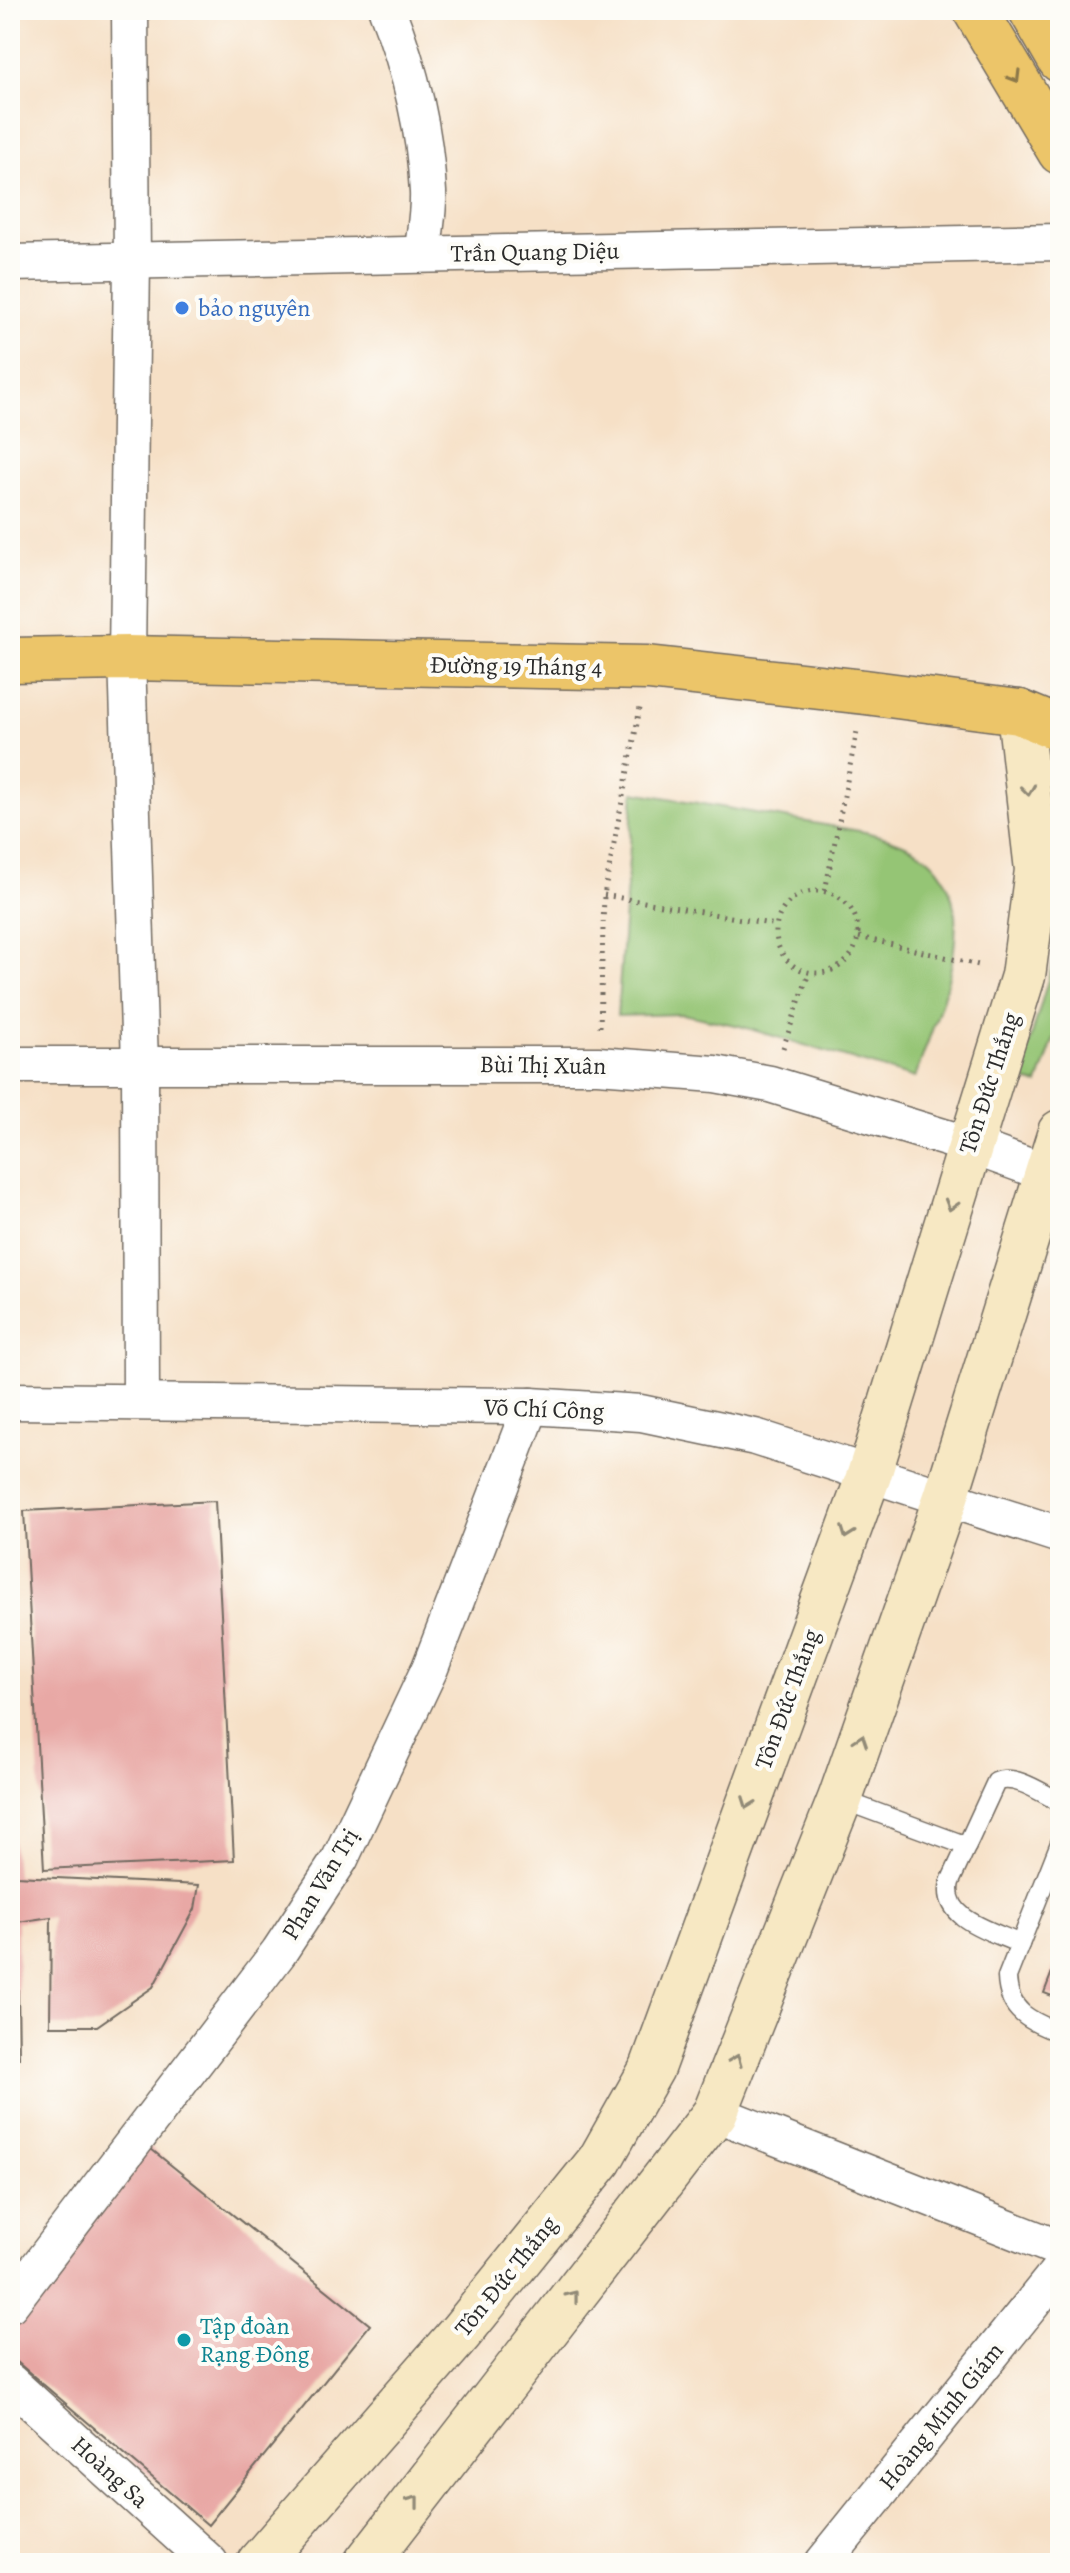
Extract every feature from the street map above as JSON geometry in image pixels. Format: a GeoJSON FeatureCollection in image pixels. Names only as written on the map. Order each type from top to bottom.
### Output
{"type":"FeatureCollection","features":[{"type":"Feature","properties":{"kind":"main road"},"geometry":{"type":"LineString","coordinates":[[975,10],[1060,152]]}},
{"type":"Feature","properties":{"kind":"main road"},"geometry":{"type":"LineString","coordinates":[[1031,10],[1060,60]]}},
{"type":"Feature","properties":{"kind":"main road","name":"Đường 19 Tháng 4"},"geometry":{"type":"LineString","coordinates":[[10,660],[127,658],[648,668],[1019,712],[1060,729]]}},
{"type":"Feature","properties":{"kind":"main road"},"geometry":{"type":"LineString","coordinates":[[1019,712],[1060,691]]}},
{"type":"Feature","properties":{"kind":"main road","name":"Tôn Đức Thắng"},"geometry":{"type":"LineString","coordinates":[[259,2563],[461,2332],[600,2160],[652,2068],[869,1475],[1023,976],[1037,870],[1019,712]]}},
{"type":"Feature","properties":{"kind":"main road"},"geometry":{"type":"LineString","coordinates":[[366,2563],[715,2113],[840,1799],[1054,1176],[1060,1132]]}},
{"type":"Feature","properties":{"kind":"street"},"geometry":{"type":"LineString","coordinates":[[130,10],[132,260],[127,658],[140,1064],[141,1401]]}},
{"type":"Feature","properties":{"kind":"street"},"geometry":{"type":"LineString","coordinates":[[387,10],[404,51],[417,104],[428,193],[423,254]]}},
{"type":"Feature","properties":{"kind":"street","name":"Trần Quang Diệu"},"geometry":{"type":"LineString","coordinates":[[10,263],[1060,242]]}},
{"type":"Feature","properties":{"kind":"street","name":"Bùi Thị Xuân"},"geometry":{"type":"LineString","coordinates":[[10,1065],[598,1065],[715,1074],[770,1084],[969,1145],[1054,1176]]}},
{"type":"Feature","properties":{"kind":"street","name":"Võ Chí Công"},"geometry":{"type":"LineString","coordinates":[[10,1401],[531,1406],[641,1413],[755,1437],[1060,1535]]}},
{"type":"Feature","properties":{"kind":"street","name":"Phan Văn Trị"},"geometry":{"type":"LineString","coordinates":[[10,2304],[279,1952],[340,1859],[430,1668],[531,1406]]}},
{"type":"Feature","properties":{"kind":"street"},"geometry":{"type":"LineString","coordinates":[[715,2113],[1060,2249]]}},
{"type":"Feature","properties":{"kind":"street","name":"Hoàng Minh Giám"},"geometry":{"type":"LineString","coordinates":[[823,2563],[1060,2269]]}},
{"type":"Feature","properties":{"kind":"street","name":"Hoàng Sa"},"geometry":{"type":"LineString","coordinates":[[10,2382],[210,2563]]}},
{"type":"Feature","properties":{"kind":"lane"},"geometry":{"type":"LineString","coordinates":[[1020,1944],[962,1917],[952,1907],[947,1894],[996,1782],[1003,1779],[1017,1782],[1060,1802]]}},
{"type":"Feature","properties":{"kind":"lane"},"geometry":{"type":"LineString","coordinates":[[840,1799],[967,1846]]}},
{"type":"Feature","properties":{"kind":"lane"},"geometry":{"type":"LineString","coordinates":[[1060,1843],[1007,1977],[1007,1992],[1014,2005],[1032,2022],[1060,2033]]}},
{"type":"Feature","properties":{"kind":"path"},"geometry":{"type":"LineString","coordinates":[[598,1065],[604,895],[648,668]]}},
{"type":"Feature","properties":{"kind":"path"},"geometry":{"type":"LineString","coordinates":[[825,891],[865,692]]}},
{"type":"Feature","properties":{"kind":"path"},"geometry":{"type":"LineString","coordinates":[[825,891],[838,896],[852,909],[858,922],[859,937],[847,961],[835,970],[809,973],[788,962],[779,949],[776,925],[780,911],[791,899],[804,892],[825,891]]}},
{"type":"Feature","properties":{"kind":"path"},"geometry":{"type":"LineString","coordinates":[[604,895],[776,925]]}},
{"type":"Feature","properties":{"kind":"path"},"geometry":{"type":"LineString","coordinates":[[859,937],[1023,976]]}},
{"type":"Feature","properties":{"kind":"path"},"geometry":{"type":"LineString","coordinates":[[770,1084],[809,973]]}},
{"type":"Feature","properties":{"kind":"green space"},"geometry":{"type":"Polygon","coordinates":[[[634,792],[865,832],[909,847],[932,862],[947,884],[955,910],[955,938],[943,997],[915,1078],[740,1026],[682,1014],[617,1016],[634,792]]]}},
{"type":"Feature","properties":{"kind":"green space"},"geometry":{"type":"Polygon","coordinates":[[[1060,938],[1060,1022],[1038,1084],[1019,1080],[1060,938]]]}},
{"type":"Feature","properties":{"kind":"building"},"geometry":{"type":"Polygon","coordinates":[[[215,1501],[234,1860],[44,1869],[24,1511],[215,1501]]]}},
{"type":"Feature","properties":{"kind":"building"},"geometry":{"type":"Polygon","coordinates":[[[10,1826],[16,1876],[199,1885],[195,1909],[153,1987],[97,2026],[50,2026],[51,1917],[17,1922],[19,2058],[10,2058],[10,1826]]]}},
{"type":"Feature","properties":{"kind":"building"},"geometry":{"type":"Polygon","coordinates":[[[1060,1951],[1060,1999],[1044,1993],[1060,1951]]]}},
{"type":"Feature","properties":{"kind":"building","name":"Tập đoàn Rạng Đông"},"geometry":{"type":"Polygon","coordinates":[[[146,2145],[370,2325],[208,2525],[10,2356],[10,2324],[146,2145]]]}},
{"type":"Feature","properties":{"kind":"place","name":"bảo nguyên"},"geometry":{"type":"Point","coordinates":[182,308]}},
{"type":"Feature","properties":{"kind":"place","name":"Tập đoàn Rạng Đông"},"geometry":{"type":"Point","coordinates":[184,2340]}}]}
